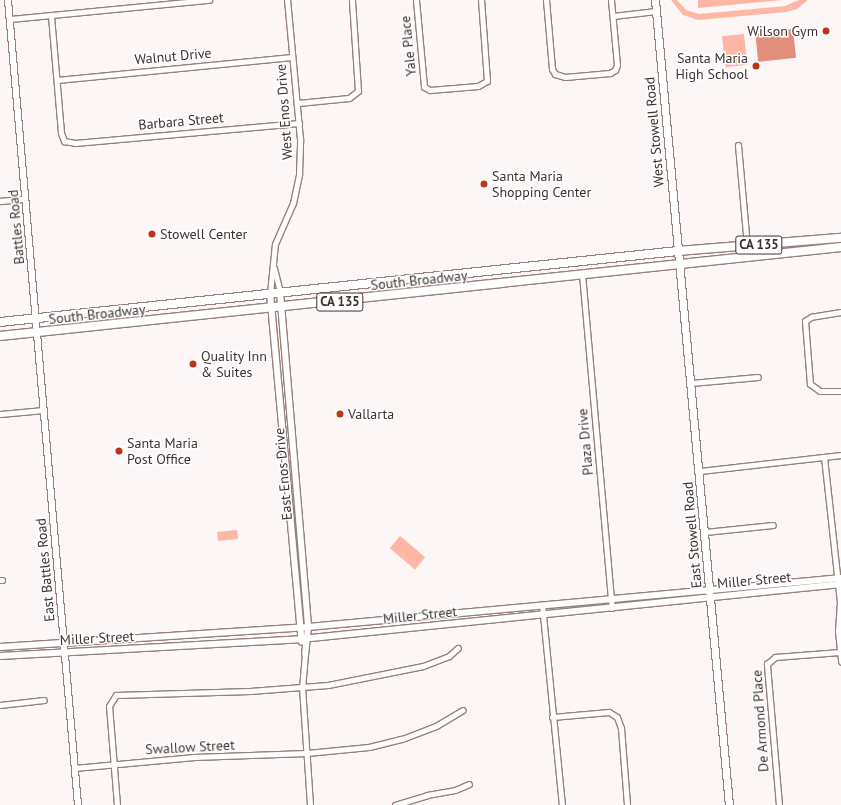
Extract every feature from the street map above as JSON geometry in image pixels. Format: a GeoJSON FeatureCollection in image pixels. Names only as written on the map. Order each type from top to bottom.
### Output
{"type":"FeatureCollection","features":[{"type":"Feature","properties":{"kind":"main road","name":"West Stowell Road"},"geometry":{"type":"LineString","coordinates":[[655,0],[679,262]]}},
{"type":"Feature","properties":{"kind":"main road","name":"South Broadway"},"geometry":{"type":"LineString","coordinates":[[0,322],[678,251],[841,238]]}},
{"type":"Feature","properties":{"kind":"main road","name":"South Broadway"},"geometry":{"type":"LineString","coordinates":[[0,336],[282,308],[679,262],[841,247]]}},
{"type":"Feature","properties":{"kind":"main road","name":"East Stowell Road"},"geometry":{"type":"LineString","coordinates":[[679,262],[700,471],[729,805]]}},
{"type":"Feature","properties":{"kind":"street","name":"Battles Road"},"geometry":{"type":"LineString","coordinates":[[8,0],[37,333]]}},
{"type":"Feature","properties":{"kind":"street"},"geometry":{"type":"LineString","coordinates":[[10,19],[209,0]]}},
{"type":"Feature","properties":{"kind":"street","name":"West Enos Drive"},"geometry":{"type":"LineString","coordinates":[[270,293],[277,240],[298,186],[298,103],[287,0]]}},
{"type":"Feature","properties":{"kind":"street"},"geometry":{"type":"LineString","coordinates":[[298,103],[349,98],[358,91],[352,0]]}},
{"type":"Feature","properties":{"kind":"street","name":"Yale Place"},"geometry":{"type":"LineString","coordinates":[[416,0],[424,86],[430,90],[478,86],[487,81],[481,0]]}},
{"type":"Feature","properties":{"kind":"street"},"geometry":{"type":"LineString","coordinates":[[546,0],[552,69],[560,77],[610,73],[614,70],[617,65],[611,0]]}},
{"type":"Feature","properties":{"kind":"street"},"geometry":{"type":"LineString","coordinates":[[613,16],[656,11]]}},
{"type":"Feature","properties":{"kind":"street"},"geometry":{"type":"LineString","coordinates":[[51,16],[57,80]]}},
{"type":"Feature","properties":{"kind":"street","name":"Walnut Drive"},"geometry":{"type":"LineString","coordinates":[[57,80],[292,57]]}},
{"type":"Feature","properties":{"kind":"street","name":"Barbara Street"},"geometry":{"type":"LineString","coordinates":[[57,80],[61,133],[64,141],[75,143],[299,123]]}},
{"type":"Feature","properties":{"kind":"street"},"geometry":{"type":"LineString","coordinates":[[738,145],[748,256]]}},
{"type":"Feature","properties":{"kind":"street"},"geometry":{"type":"LineString","coordinates":[[0,201],[26,199]]}},
{"type":"Feature","properties":{"kind":"street","name":"West Enos Drive"},"geometry":{"type":"LineString","coordinates":[[273,265],[280,292]]}},
{"type":"Feature","properties":{"kind":"street","name":"Plaza Drive"},"geometry":{"type":"LineString","coordinates":[[582,274],[612,608]]}},
{"type":"Feature","properties":{"kind":"street","name":"East Enos Drive"},"geometry":{"type":"LineString","coordinates":[[280,292],[308,627],[304,638],[302,687],[310,805]]}},
{"type":"Feature","properties":{"kind":"street","name":"East Enos Drive"},"geometry":{"type":"LineString","coordinates":[[270,293],[299,628],[304,638]]}},
{"type":"Feature","properties":{"kind":"street"},"geometry":{"type":"LineString","coordinates":[[841,312],[811,317],[805,321],[810,384],[820,391],[841,391]]}},
{"type":"Feature","properties":{"kind":"street","name":"East Battles Road"},"geometry":{"type":"LineString","coordinates":[[37,333],[78,805]]}},
{"type":"Feature","properties":{"kind":"street"},"geometry":{"type":"LineString","coordinates":[[691,382],[758,377]]}},
{"type":"Feature","properties":{"kind":"street"},"geometry":{"type":"LineString","coordinates":[[0,414],[44,410]]}},
{"type":"Feature","properties":{"kind":"street"},"geometry":{"type":"LineString","coordinates":[[700,471],[841,455]]}},
{"type":"Feature","properties":{"kind":"street"},"geometry":{"type":"LineString","coordinates":[[824,457],[839,581],[841,662]]}},
{"type":"Feature","properties":{"kind":"street"},"geometry":{"type":"LineString","coordinates":[[705,532],[773,525]]}},
{"type":"Feature","properties":{"kind":"street","name":"Miller Street"},"geometry":{"type":"LineString","coordinates":[[0,647],[299,628],[542,605],[839,581]]}},
{"type":"Feature","properties":{"kind":"street","name":"Miller Street"},"geometry":{"type":"LineString","coordinates":[[0,656],[304,638],[612,608],[710,592]]}},
{"type":"Feature","properties":{"kind":"street"},"geometry":{"type":"LineString","coordinates":[[542,605],[562,805]]}},
{"type":"Feature","properties":{"kind":"street"},"geometry":{"type":"LineString","coordinates":[[117,805],[109,706],[112,699],[122,694],[250,691],[302,687],[373,678],[422,666],[449,656],[458,648]]}},
{"type":"Feature","properties":{"kind":"street","name":"De Armond Place"},"geometry":{"type":"LineString","coordinates":[[778,805],[767,664],[775,657],[840,652]]}},
{"type":"Feature","properties":{"kind":"street"},"geometry":{"type":"LineString","coordinates":[[0,705],[44,700]]}},
{"type":"Feature","properties":{"kind":"street","name":"Swallow Street"},"geometry":{"type":"LineString","coordinates":[[74,768],[194,757],[307,753],[369,747],[402,739],[448,720],[463,710]]}},
{"type":"Feature","properties":{"kind":"street"},"geometry":{"type":"LineString","coordinates":[[552,717],[608,712],[617,716],[621,728],[627,805]]}},
{"type":"Feature","properties":{"kind":"street"},"geometry":{"type":"LineString","coordinates":[[395,805],[428,795],[455,790],[469,784]]}},
{"type":"Feature","properties":{"kind":"shaded area"},"geometry":{"type":"Polygon","coordinates":[[[671,0],[677,0],[686,10],[699,14],[785,6],[799,0],[808,0],[797,9],[786,12],[698,20],[683,15],[671,0]]]}},
{"type":"Feature","properties":{"kind":"shaded area"},"geometry":{"type":"Polygon","coordinates":[[[698,0],[782,0],[698,8],[698,0]]]}},
{"type":"Feature","properties":{"kind":"shaded area"},"geometry":{"type":"Polygon","coordinates":[[[793,29],[796,58],[758,62],[755,33],[793,29]]]}},
{"type":"Feature","properties":{"kind":"shaded area"},"geometry":{"type":"Polygon","coordinates":[[[744,34],[747,65],[725,67],[722,36],[744,34]]]}},
{"type":"Feature","properties":{"kind":"shaded area"},"geometry":{"type":"Polygon","coordinates":[[[237,530],[238,539],[218,541],[217,532],[237,530]]]}},
{"type":"Feature","properties":{"kind":"shaded area"},"geometry":{"type":"Polygon","coordinates":[[[400,536],[425,557],[415,569],[390,548],[400,536]]]}},
{"type":"Feature","properties":{"kind":"place","name":"Wilson Gym"},"geometry":{"type":"Point","coordinates":[826,31]}},
{"type":"Feature","properties":{"kind":"place","name":"Santa Maria High School"},"geometry":{"type":"Point","coordinates":[756,66]}},
{"type":"Feature","properties":{"kind":"place","name":"Santa Maria Shopping Center"},"geometry":{"type":"Point","coordinates":[484,184]}},
{"type":"Feature","properties":{"kind":"place","name":"Stowell Center"},"geometry":{"type":"Point","coordinates":[152,234]}},
{"type":"Feature","properties":{"kind":"place","name":"Quality Inn & Suites"},"geometry":{"type":"Point","coordinates":[193,364]}},
{"type":"Feature","properties":{"kind":"place","name":"Vallarta"},"geometry":{"type":"Point","coordinates":[340,414]}},
{"type":"Feature","properties":{"kind":"place","name":"Santa Maria Post Office"},"geometry":{"type":"Point","coordinates":[119,451]}}]}
